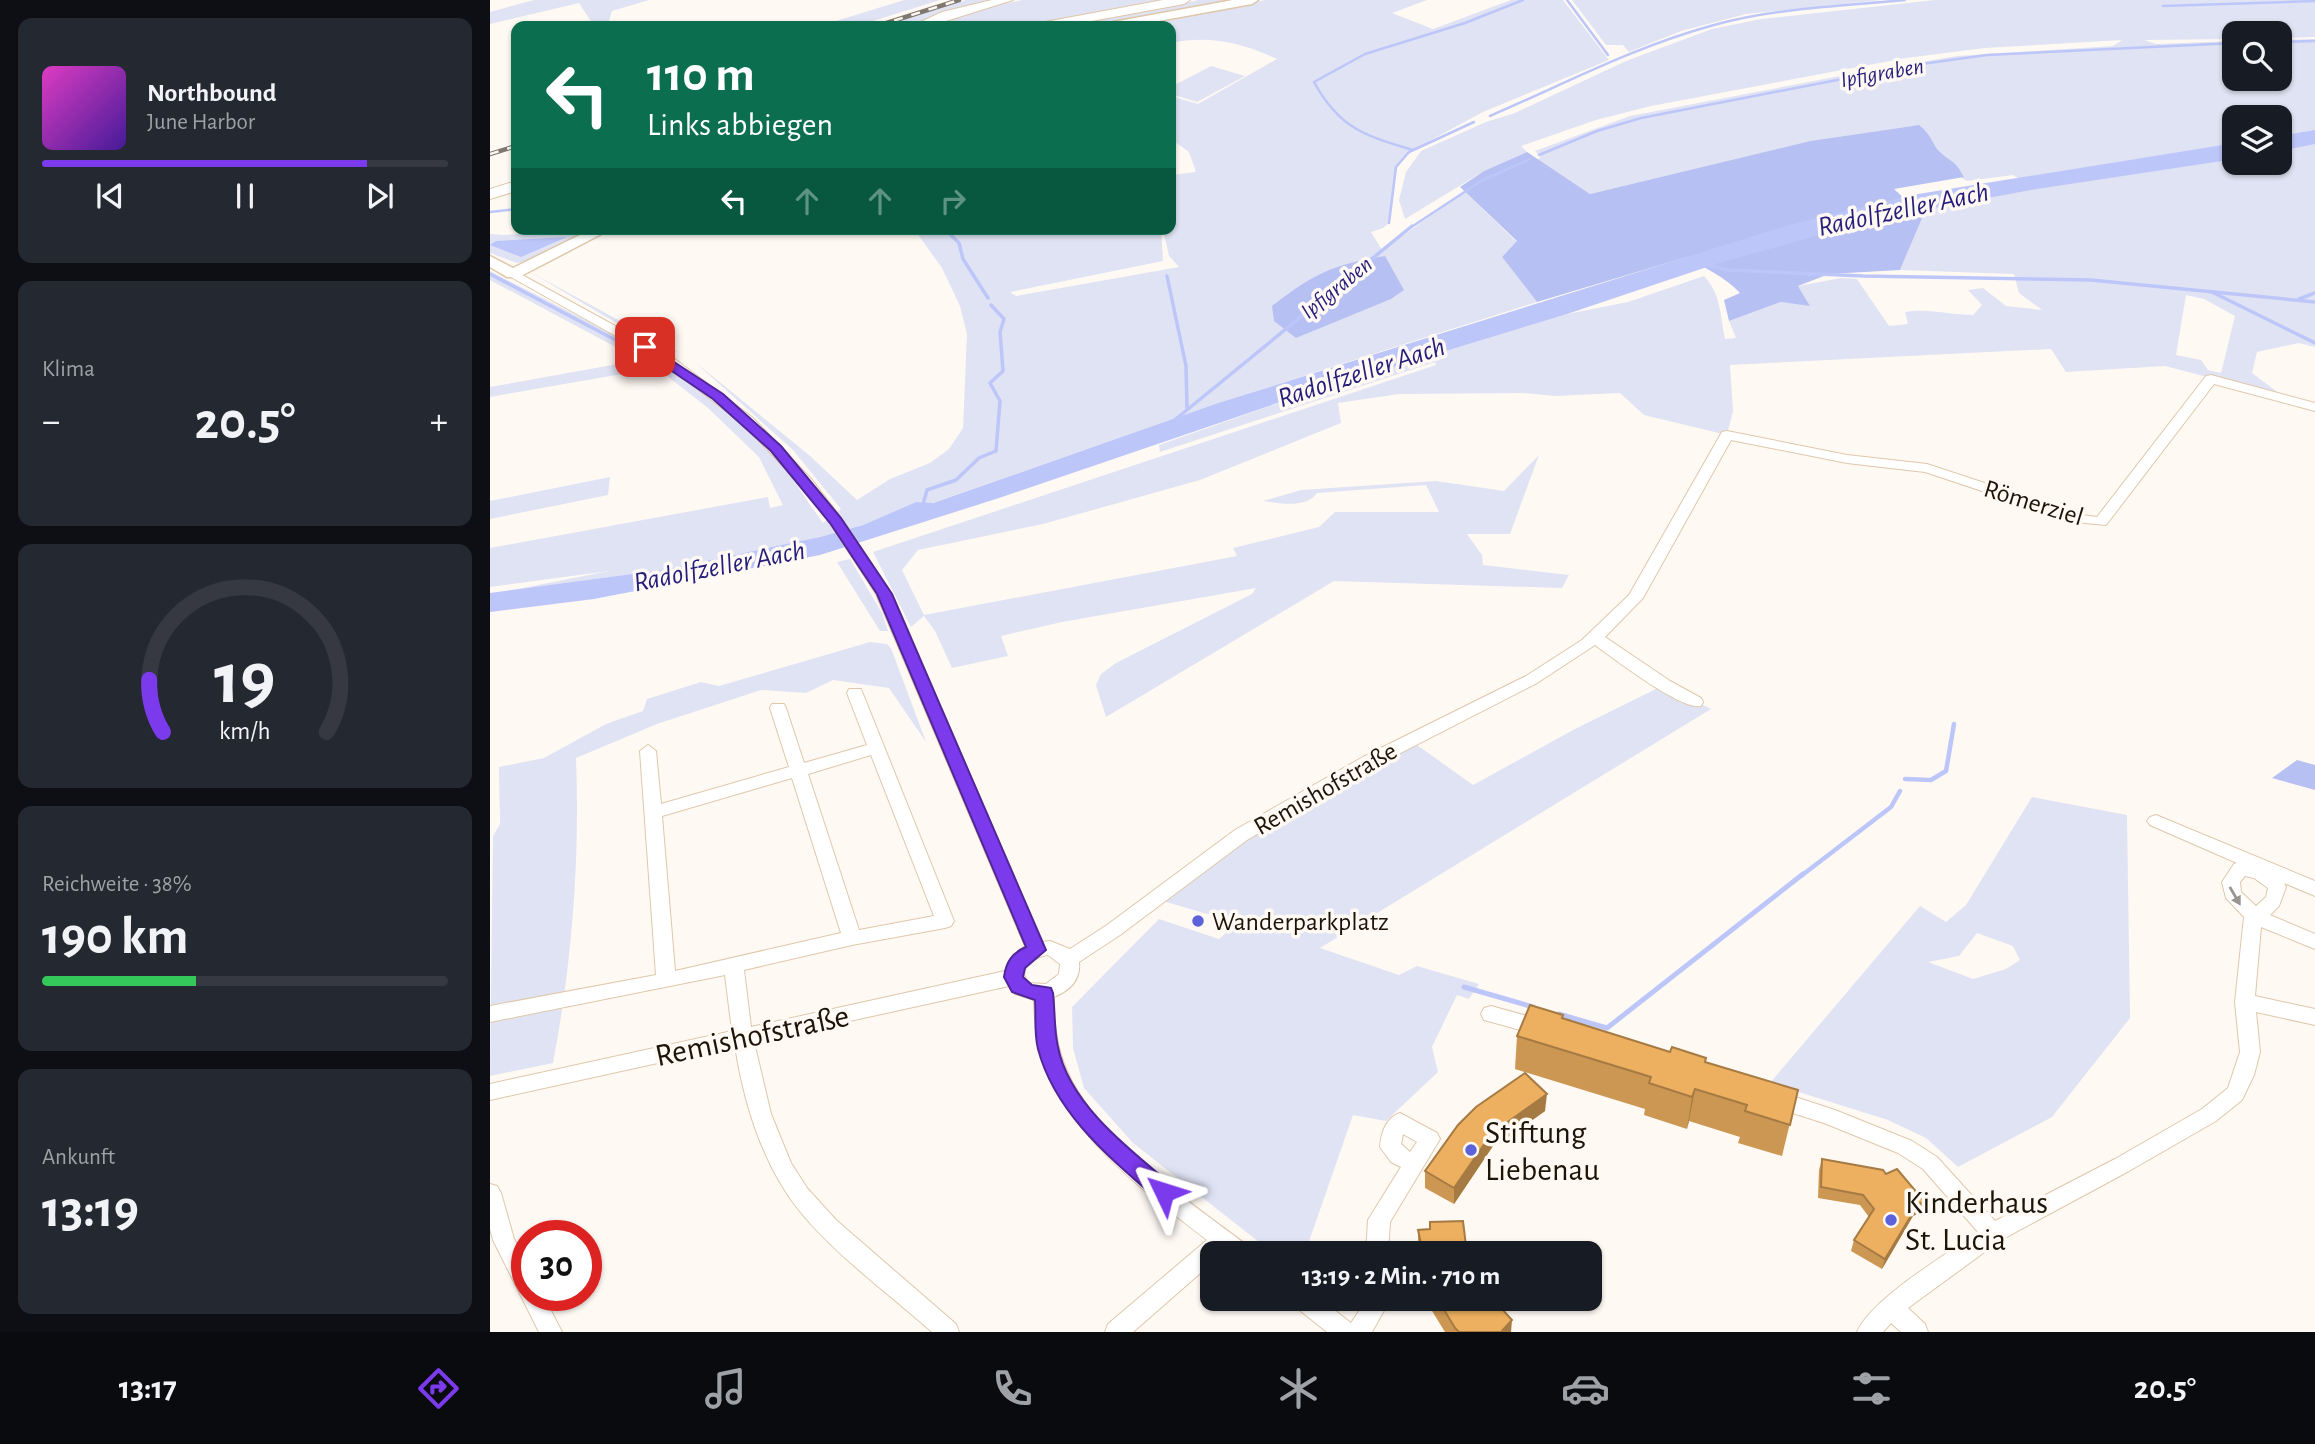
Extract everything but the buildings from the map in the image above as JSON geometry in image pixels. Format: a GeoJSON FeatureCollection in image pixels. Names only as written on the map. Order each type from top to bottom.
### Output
{"type":"FeatureCollection","features":[{"type":"Feature","properties":{"kind":"main road"},"geometry":{"type":"LineString","coordinates":[[932,21],[1007,0]]}},
{"type":"Feature","properties":{"kind":"main road"},"geometry":{"type":"LineString","coordinates":[[1072,21],[1184,0]]}},
{"type":"Feature","properties":{"kind":"main road"},"geometry":{"type":"LineString","coordinates":[[490,196],[511,190]]}},
{"type":"Feature","properties":{"kind":"street"},"geometry":{"type":"LineString","coordinates":[[1140,21],[1252,0]]}},
{"type":"Feature","properties":{"kind":"street"},"geometry":{"type":"LineString","coordinates":[[513,274],[592,235]]}},
{"type":"Feature","properties":{"kind":"street"},"geometry":{"type":"LineString","coordinates":[[490,261],[668,360],[718,396],[776,449],[836,521],[884,594],[904,636],[1036,950]]}},
{"type":"Feature","properties":{"kind":"street","name":"Römerziel"},"geometry":{"type":"LineString","coordinates":[[1727,435],[1847,459],[1927,468],[2080,519],[2101,522],[2211,379],[2315,407]]}},
{"type":"Feature","properties":{"kind":"street","name":"Remishofstraße"},"geometry":{"type":"LineString","coordinates":[[1069,959],[1101,941],[1224,846],[1352,770],[1546,672],[1618,618],[1635,598],[1727,435]]}},
{"type":"Feature","properties":{"kind":"street"},"geometry":{"type":"LineString","coordinates":[[1594,637],[1664,685],[1695,702]]}},
{"type":"Feature","properties":{"kind":"street"},"geometry":{"type":"LineString","coordinates":[[490,1014],[666,981],[945,921],[855,693]]}},
{"type":"Feature","properties":{"kind":"street"},"geometry":{"type":"LineString","coordinates":[[778,708],[852,939]]}},
{"type":"Feature","properties":{"kind":"street"},"geometry":{"type":"LineString","coordinates":[[652,813],[876,748]]}},
{"type":"Feature","properties":{"kind":"street"},"geometry":{"type":"LineString","coordinates":[[648,751],[666,981]]}},
{"type":"Feature","properties":{"kind":"street"},"geometry":{"type":"LineString","coordinates":[[2156,821],[2273,875],[2277,896],[2265,911],[2253,915]]}},
{"type":"Feature","properties":{"kind":"street"},"geometry":{"type":"LineString","coordinates":[[2315,889],[2253,869],[2240,869],[2231,876],[2229,884],[2232,895],[2253,915],[2315,942]]}},
{"type":"Feature","properties":{"kind":"street"},"geometry":{"type":"LineString","coordinates":[[1868,1332],[1891,1307],[1993,1233],[2122,1166],[2209,1115],[2235,1094],[2244,1076],[2250,1052],[2245,1002],[2253,915]]}},
{"type":"Feature","properties":{"kind":"street"},"geometry":{"type":"LineString","coordinates":[[1050,948],[1062,952],[1069,959],[1071,970],[1067,980],[1057,989],[1030,993],[1019,987],[1014,977],[1015,966],[1024,956],[1036,950],[1050,948]]}},
{"type":"Feature","properties":{"kind":"street"},"geometry":{"type":"LineString","coordinates":[[734,967],[741,1038],[759,1111],[781,1163],[800,1195],[823,1222],[948,1332]]}},
{"type":"Feature","properties":{"kind":"street","name":"Remishofstraße"},"geometry":{"type":"LineString","coordinates":[[490,1092],[1014,977]]}},
{"type":"Feature","properties":{"kind":"street"},"geometry":{"type":"LineString","coordinates":[[1044,993],[1048,1048],[1070,1100],[1114,1148],[1226,1241]]}},
{"type":"Feature","properties":{"kind":"street"},"geometry":{"type":"LineString","coordinates":[[2245,1002],[2315,1017]]}},
{"type":"Feature","properties":{"kind":"street"},"geometry":{"type":"LineString","coordinates":[[1491,1014],[1563,1035]]}},
{"type":"Feature","properties":{"kind":"street"},"geometry":{"type":"LineString","coordinates":[[1759,1095],[1828,1115],[1905,1147],[1930,1163],[1993,1233]]}},
{"type":"Feature","properties":{"kind":"street"},"geometry":{"type":"LineString","coordinates":[[1378,1241],[1379,1220],[1415,1164]]}},
{"type":"Feature","properties":{"kind":"street"},"geometry":{"type":"LineString","coordinates":[[490,1193],[511,1254]]}},
{"type":"Feature","properties":{"kind":"street"},"geometry":{"type":"LineString","coordinates":[[1116,1332],[1200,1270]]}},
{"type":"Feature","properties":{"kind":"street"},"geometry":{"type":"LineString","coordinates":[[1891,1307],[1917,1332]]}},
{"type":"Feature","properties":{"kind":"street"},"geometry":{"type":"LineString","coordinates":[[537,1311],[544,1330]]}},
{"type":"Feature","properties":{"kind":"street"},"geometry":{"type":"LineString","coordinates":[[1318,1311],[1345,1332]]}},
{"type":"Feature","properties":{"kind":"street"},"geometry":{"type":"LineString","coordinates":[[1357,1332],[1372,1311]]}},
{"type":"Feature","properties":{"kind":"shaded area"},"geometry":{"type":"Polygon","coordinates":[[[534,0],[649,0],[612,11],[609,21],[591,21],[579,3],[490,24],[490,12],[534,0]]]}},
{"type":"Feature","properties":{"kind":"shaded area"},"geometry":{"type":"Polygon","coordinates":[[[904,0],[940,0],[873,21],[836,21],[904,0]]]}},
{"type":"Feature","properties":{"kind":"shaded area"},"geometry":{"type":"Polygon","coordinates":[[[966,0],[998,0],[929,21],[898,21],[966,0]]]}},
{"type":"Feature","properties":{"kind":"shaded area"},"geometry":{"type":"Polygon","coordinates":[[[1023,0],[1170,0],[1062,21],[942,21],[976,9],[1023,0]]]}},
{"type":"Feature","properties":{"kind":"shaded area"},"geometry":{"type":"Polygon","coordinates":[[[1199,0],[1236,0],[1126,21],[1091,21],[1199,0]]]}},
{"type":"Feature","properties":{"kind":"shaded area"},"geometry":{"type":"Polygon","coordinates":[[[1266,0],[1427,0],[1392,13],[1433,29],[1511,0],[1563,0],[1609,60],[1483,112],[1409,152],[1396,167],[1389,223],[1371,232],[1382,250],[1465,192],[1517,242],[1502,257],[1537,302],[1218,403],[932,503],[916,502],[863,525],[820,537],[662,570],[513,590],[609,571],[490,587],[490,548],[768,497],[770,508],[783,505],[759,457],[708,408],[657,368],[490,397],[490,387],[640,360],[490,280],[490,271],[640,350],[710,397],[743,424],[773,454],[823,523],[841,509],[793,450],[695,362],[809,455],[857,500],[890,479],[930,463],[949,449],[963,428],[967,334],[960,306],[942,268],[918,235],[1161,235],[1163,261],[1010,292],[1016,296],[1179,267],[1169,256],[1164,235],[1176,235],[1176,174],[1196,172],[1189,152],[1176,143],[1176,97],[1198,104],[1277,59],[1225,42],[1199,40],[1176,42],[1176,21],[1150,21],[1266,0]]]}},
{"type":"Feature","properties":{"kind":"shaded area"},"geometry":{"type":"Polygon","coordinates":[[[1572,0],[1881,0],[1746,14],[1681,31],[1629,52],[1623,45],[1606,45],[1572,0]]]}},
{"type":"Feature","properties":{"kind":"shaded area"},"geometry":{"type":"Polygon","coordinates":[[[1935,0],[2315,0],[2315,37],[2292,38],[2292,21],[2222,21],[2222,39],[2144,40],[2156,44],[2222,41],[2222,91],[2292,91],[2292,40],[2315,39],[2315,347],[2299,343],[2257,352],[2252,373],[2284,397],[2165,366],[2066,372],[2051,349],[1730,365],[1733,411],[1727,435],[1644,415],[1620,393],[1555,396],[1524,393],[1399,394],[1338,403],[1341,423],[1200,480],[1043,524],[918,550],[902,570],[924,615],[1237,556],[1233,548],[1319,527],[1335,512],[1439,512],[1426,485],[1317,493],[1299,503],[1263,501],[1301,490],[1436,481],[1504,491],[1539,455],[1510,534],[1467,534],[1482,555],[1483,565],[1569,575],[1562,588],[1334,581],[1106,717],[1096,685],[1101,674],[1116,663],[1252,594],[1256,588],[1062,622],[1001,636],[1008,656],[952,668],[935,631],[924,616],[911,627],[873,552],[1436,365],[1435,362],[1160,452],[1159,445],[1304,394],[1492,335],[1567,314],[1628,302],[1704,276],[1717,298],[1725,339],[1736,338],[1729,321],[1781,302],[1809,305],[1798,286],[1841,278],[1857,279],[1889,326],[1908,324],[1905,312],[1973,315],[1982,305],[1968,290],[1983,288],[2006,306],[2042,310],[2019,293],[2014,274],[1900,270],[1923,216],[1917,211],[2036,189],[2013,175],[1967,181],[1912,126],[1810,141],[1590,194],[1537,160],[1541,157],[1535,151],[1630,116],[1845,75],[1957,56],[2113,46],[2122,40],[1985,48],[1906,58],[1651,106],[1596,120],[1521,146],[1527,152],[1484,171],[1405,219],[1399,200],[1406,172],[1421,151],[1486,122],[1515,113],[1626,61],[1712,29],[1761,19],[1935,0]],[[2186,295],[2176,355],[2201,360],[2208,370],[2221,373],[2235,316],[2204,299],[2186,295]]]}},
{"type":"Feature","properties":{"kind":"shaded area"},"geometry":{"type":"Polygon","coordinates":[[[1211,66],[1245,76],[1197,102],[1176,96],[1176,84],[1211,66]]]}},
{"type":"Feature","properties":{"kind":"shaded area"},"geometry":{"type":"Polygon","coordinates":[[[1919,125],[1964,177],[1894,189],[1923,216],[1900,270],[1829,274],[1798,286],[1810,306],[1781,302],[1729,321],[1724,300],[1740,293],[1687,257],[1537,302],[1502,257],[1517,241],[1460,187],[1484,171],[1527,152],[1590,194],[1810,141],[1919,125]]]}},
{"type":"Feature","properties":{"kind":"shaded area"},"geometry":{"type":"Polygon","coordinates":[[[490,234],[584,235],[533,261],[517,263],[490,253],[490,234]]]}},
{"type":"Feature","properties":{"kind":"shaded area"},"geometry":{"type":"Polygon","coordinates":[[[1385,256],[1404,290],[1391,299],[1296,338],[1274,321],[1272,306],[1312,278],[1338,267],[1385,256]]]}},
{"type":"Feature","properties":{"kind":"shaded area"},"geometry":{"type":"Polygon","coordinates":[[[532,273],[677,352],[667,353],[532,273]]]}},
{"type":"Feature","properties":{"kind":"shaded area"},"geometry":{"type":"Polygon","coordinates":[[[610,477],[608,495],[490,519],[490,501],[610,477]]]}},
{"type":"Feature","properties":{"kind":"shaded area"},"geometry":{"type":"Polygon","coordinates":[[[850,559],[882,613],[888,631],[880,631],[837,562],[850,559]]]}},
{"type":"Feature","properties":{"kind":"shaded area"},"geometry":{"type":"Polygon","coordinates":[[[870,642],[887,644],[891,648],[926,742],[889,688],[833,680],[806,693],[761,690],[657,724],[576,758],[577,835],[573,911],[553,1063],[490,1076],[493,836],[500,824],[499,767],[544,758],[606,724],[643,711],[647,699],[701,682],[719,686],[870,642]]]}},
{"type":"Feature","properties":{"kind":"shaded area"},"geometry":{"type":"Polygon","coordinates":[[[1664,685],[1711,709],[1320,948],[1399,975],[1417,966],[1479,984],[1469,999],[1457,995],[1432,1047],[1438,1072],[1386,1121],[1353,1115],[1309,1241],[1258,1241],[1133,1143],[1084,1088],[1073,1048],[1072,1007],[1159,919],[1219,939],[1238,923],[1156,899],[1180,881],[1410,740],[1473,785],[1575,729],[1664,685]]]}},
{"type":"Feature","properties":{"kind":"shaded area"},"geometry":{"type":"Polygon","coordinates":[[[2297,760],[2315,765],[2315,790],[2272,778],[2297,760]]]}},
{"type":"Feature","properties":{"kind":"shaded area"},"geometry":{"type":"Polygon","coordinates":[[[2032,797],[2127,815],[2130,1018],[2052,1117],[1958,1167],[1926,1138],[1888,1120],[1770,1083],[1920,906],[1946,922],[1966,905],[2032,797]],[[1977,933],[1959,956],[1928,962],[1973,979],[2006,969],[2020,960],[2013,946],[1977,933]]]}},
{"type":"Feature","properties":{"kind":"water"},"geometry":{"type":"Polygon","coordinates":[[[2315,130],[2315,144],[2292,149],[2292,134],[2315,130]]]}},
{"type":"Feature","properties":{"kind":"water","name":"Radolfzeller Aach"},"geometry":{"type":"Polygon","coordinates":[[[2222,145],[2222,161],[2037,189],[1918,211],[1719,263],[1567,314],[1304,394],[999,498],[820,555],[594,599],[490,612],[490,593],[662,570],[820,537],[863,525],[916,502],[933,503],[1218,403],[1789,225],[1912,195],[2222,145]]]}},
{"type":"Feature","properties":{"kind":"water"},"geometry":{"type":"Polygon","coordinates":[[[567,237],[521,257],[490,245],[496,241],[567,237]]]}},
{"type":"Feature","properties":{"kind":"waterway"},"geometry":{"type":"LineString","coordinates":[[1413,150],[1355,128],[1333,110],[1314,82],[1365,54],[1465,23],[1523,0]]}},
{"type":"Feature","properties":{"kind":"waterway"},"geometry":{"type":"LineString","coordinates":[[1567,0],[1608,55]]}},
{"type":"Feature","properties":{"kind":"waterway"},"geometry":{"type":"LineString","coordinates":[[1490,116],[1600,66],[1714,25],[1785,11],[1905,0]]}},
{"type":"Feature","properties":{"kind":"waterway"},"geometry":{"type":"LineString","coordinates":[[2163,6],[2315,1]]}},
{"type":"Feature","properties":{"kind":"waterway","name":"Ipfigraben"},"geometry":{"type":"LineString","coordinates":[[2292,42],[2315,41]]}},
{"type":"Feature","properties":{"kind":"waterway","name":"Ipfigraben"},"geometry":{"type":"LineString","coordinates":[[1539,155],[1597,131],[1641,118],[1914,65],[1987,55],[2222,44]]}},
{"type":"Feature","properties":{"kind":"waterway"},"geometry":{"type":"LineString","coordinates":[[1389,223],[1396,167],[1409,152],[1474,122]]}},
{"type":"Feature","properties":{"kind":"waterway","name":"Ipfigraben"},"geometry":{"type":"LineString","coordinates":[[1410,228],[1481,181],[1530,159]]}},
{"type":"Feature","properties":{"kind":"waterway"},"geometry":{"type":"LineString","coordinates":[[490,212],[511,210]]}},
{"type":"Feature","properties":{"kind":"waterway","name":"Ipfigraben"},"geometry":{"type":"LineString","coordinates":[[1171,423],[1412,226]]}},
{"type":"Feature","properties":{"kind":"waterway"},"geometry":{"type":"LineString","coordinates":[[951,235],[959,243],[963,259],[988,298]]}},
{"type":"Feature","properties":{"kind":"waterway"},"geometry":{"type":"LineString","coordinates":[[1705,265],[1728,270],[1863,276],[2091,280],[2315,302]]}},
{"type":"Feature","properties":{"kind":"waterway"},"geometry":{"type":"LineString","coordinates":[[490,274],[646,356]]}},
{"type":"Feature","properties":{"kind":"waterway"},"geometry":{"type":"LineString","coordinates":[[1167,276],[1186,366],[1187,408]]}},
{"type":"Feature","properties":{"kind":"waterway"},"geometry":{"type":"LineString","coordinates":[[2212,292],[2315,343]]}},
{"type":"Feature","properties":{"kind":"waterway"},"geometry":{"type":"LineString","coordinates":[[2299,299],[2315,293]]}},
{"type":"Feature","properties":{"kind":"waterway"},"geometry":{"type":"LineString","coordinates":[[922,508],[927,490],[956,480],[979,458],[996,451],[1000,401],[990,383],[1003,371],[1000,332],[1004,319],[991,305]]}},
{"type":"Feature","properties":{"kind":"waterway"},"geometry":{"type":"LineString","coordinates":[[1905,779],[1931,780],[1946,771],[1954,724]]}},
{"type":"Feature","properties":{"kind":"waterway"},"geometry":{"type":"LineString","coordinates":[[1801,876],[1891,807],[1900,791]]}},
{"type":"Feature","properties":{"kind":"waterway"},"geometry":{"type":"LineString","coordinates":[[1559,1014],[1607,1028],[1803,874]]}},
{"type":"Feature","properties":{"kind":"waterway"},"geometry":{"type":"LineString","coordinates":[[1464,987],[1533,1007]]}},
{"type":"Feature","properties":{"kind":"railway"},"geometry":{"type":"LineString","coordinates":[[893,21],[959,0]]}},
{"type":"Feature","properties":{"kind":"railway"},"geometry":{"type":"LineString","coordinates":[[490,154],[511,148]]}},
{"type":"Feature","properties":{"kind":"place","name":"Wanderparkplatz"},"geometry":{"type":"Point","coordinates":[1198,921]}},
{"type":"Feature","properties":{"kind":"place","name":"Stiftung Liebenau"},"geometry":{"type":"Point","coordinates":[1471,1150]}},
{"type":"Feature","properties":{"kind":"place","name":"Kinderhaus St. Lucia"},"geometry":{"type":"Point","coordinates":[1891,1220]}},
{"type":"Feature","properties":{"kind":"route"},"geometry":{"type":"LineString","coordinates":[[645,347],[718,396],[776,449],[836,521],[884,594],[1036,950],[1024,956],[1015,966],[1014,977],[1019,987],[1030,993],[1044,993],[1048,1048],[1070,1100],[1114,1148],[1164,1192]]}}]}
